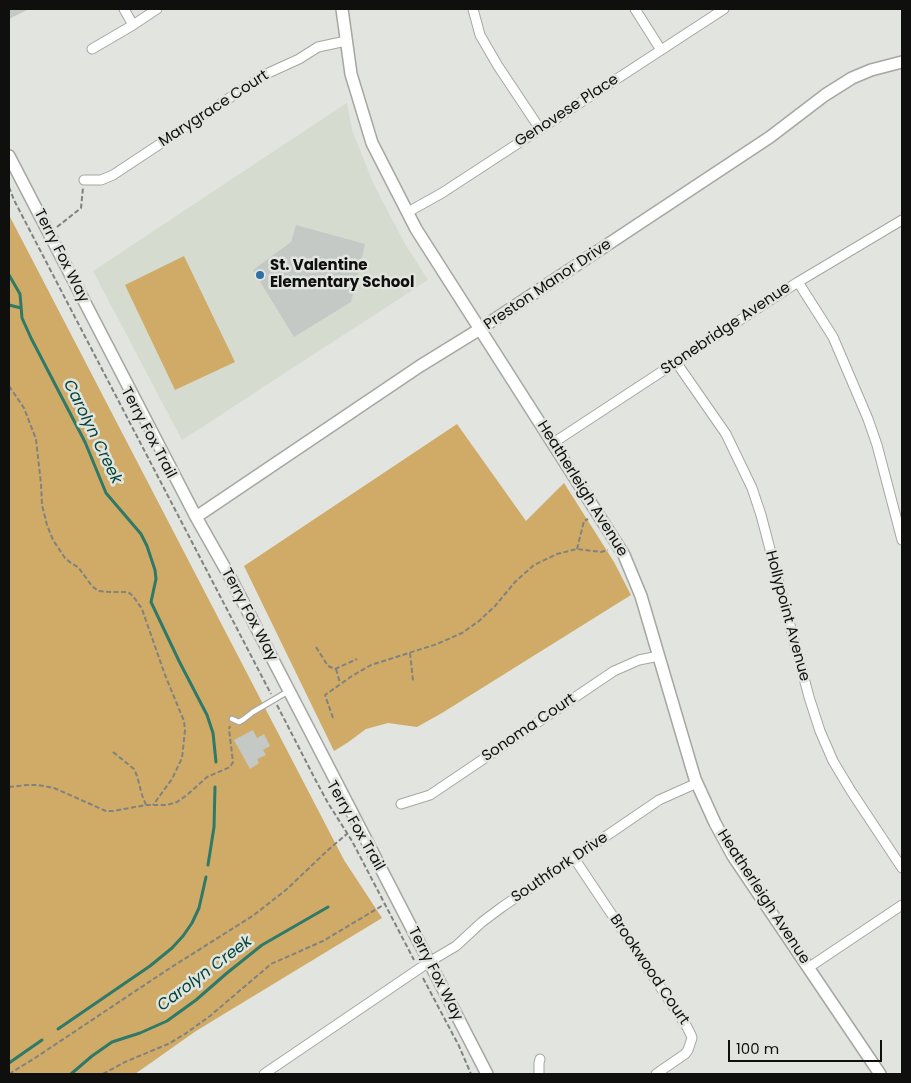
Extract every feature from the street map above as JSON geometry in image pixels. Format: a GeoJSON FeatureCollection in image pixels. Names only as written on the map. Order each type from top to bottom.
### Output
{"type":"FeatureCollection","features":[{"type":"Feature","properties":{"kind":"street"},"geometry":{"type":"LineString","coordinates":[[124,9],[133,25]]}},
{"type":"Feature","properties":{"kind":"street"},"geometry":{"type":"LineString","coordinates":[[92,49],[157,9]]}},
{"type":"Feature","properties":{"kind":"street","name":"Heatherleigh Avenue"},"geometry":{"type":"LineString","coordinates":[[342,9],[351,74],[372,143],[416,229],[620,547],[641,596],[697,783],[715,823],[733,856],[880,1074]]}},
{"type":"Feature","properties":{"kind":"street"},"geometry":{"type":"LineString","coordinates":[[472,9],[480,35],[498,66],[540,129]]}},
{"type":"Feature","properties":{"kind":"street"},"geometry":{"type":"LineString","coordinates":[[635,9],[662,50]]}},
{"type":"Feature","properties":{"kind":"street","name":"Genovese Place"},"geometry":{"type":"LineString","coordinates":[[408,212],[442,193],[724,9]]}},
{"type":"Feature","properties":{"kind":"street","name":"Marygrace Court"},"geometry":{"type":"LineString","coordinates":[[84,180],[100,180],[113,175],[264,75],[299,59],[318,47],[346,41]]}},
{"type":"Feature","properties":{"kind":"street","name":"Preston Manor Drive"},"geometry":{"type":"LineString","coordinates":[[196,516],[420,366],[480,329],[770,137],[852,78],[871,70],[902,62]]}},
{"type":"Feature","properties":{"kind":"street","name":"Terry Fox Way"},"geometry":{"type":"LineString","coordinates":[[9,156],[196,516],[230,577],[487,1074]]}},
{"type":"Feature","properties":{"kind":"street","name":"Stonebridge Avenue"},"geometry":{"type":"LineString","coordinates":[[553,443],[798,282],[902,220]]}},
{"type":"Feature","properties":{"kind":"street"},"geometry":{"type":"LineString","coordinates":[[798,282],[833,337],[868,419],[877,444],[902,540]]}},
{"type":"Feature","properties":{"kind":"street","name":"Hollypoint Avenue"},"geometry":{"type":"LineString","coordinates":[[676,362],[726,434],[752,488],[764,525],[809,697],[820,731],[833,761],[902,868]]}},
{"type":"Feature","properties":{"kind":"street","name":"Sonoma Court"},"geometry":{"type":"LineString","coordinates":[[401,804],[430,795],[614,671],[639,660],[659,656]]}},
{"type":"Feature","properties":{"kind":"street","name":"Southfork Drive"},"geometry":{"type":"LineString","coordinates":[[264,1074],[429,962],[456,946],[482,922],[659,800],[697,783]]}},
{"type":"Feature","properties":{"kind":"street","name":"Brookwood Court"},"geometry":{"type":"LineString","coordinates":[[574,858],[692,1035],[685,1054],[656,1074]]}},
{"type":"Feature","properties":{"kind":"street"},"geometry":{"type":"LineString","coordinates":[[808,968],[902,905]]}},
{"type":"Feature","properties":{"kind":"street"},"geometry":{"type":"LineString","coordinates":[[539,1074],[540,1059]]}},
{"type":"Feature","properties":{"kind":"lane"},"geometry":{"type":"LineString","coordinates":[[232,719],[240,722],[244,720],[253,712],[288,691]]}},
{"type":"Feature","properties":{"kind":"path"},"geometry":{"type":"LineString","coordinates":[[50,233],[81,208],[84,180]]}},
{"type":"Feature","properties":{"kind":"path","name":"Terry Fox Trail"},"geometry":{"type":"LineString","coordinates":[[9,187],[14,200],[268,688]]}},
{"type":"Feature","properties":{"kind":"path"},"geometry":{"type":"LineString","coordinates":[[9,386],[24,408],[36,439],[42,505],[47,525],[54,540],[65,558],[78,567],[98,591],[128,592],[133,596],[142,609],[165,675],[181,712],[185,730],[182,758],[172,779],[152,805]]}},
{"type":"Feature","properties":{"kind":"path"},"geometry":{"type":"LineString","coordinates":[[577,549],[584,521],[598,512]]}},
{"type":"Feature","properties":{"kind":"path"},"geometry":{"type":"LineString","coordinates":[[332,718],[325,695],[371,665],[437,644],[462,633],[495,606],[515,582],[534,565],[557,554],[577,549],[601,552],[620,547]]}},
{"type":"Feature","properties":{"kind":"path"},"geometry":{"type":"LineString","coordinates":[[316,647],[328,666],[336,669],[357,659]]}},
{"type":"Feature","properties":{"kind":"path"},"geometry":{"type":"LineString","coordinates":[[410,653],[413,681]]}},
{"type":"Feature","properties":{"kind":"path"},"geometry":{"type":"LineString","coordinates":[[336,669],[340,684]]}},
{"type":"Feature","properties":{"kind":"path","name":"Terry Fox Trail"},"geometry":{"type":"LineString","coordinates":[[278,707],[328,803],[348,833],[412,956]]}},
{"type":"Feature","properties":{"kind":"path"},"geometry":{"type":"LineString","coordinates":[[9,787],[38,785],[54,788],[106,811],[146,805],[167,805],[177,802],[207,777],[230,767],[233,762],[229,729],[232,719]]}},
{"type":"Feature","properties":{"kind":"path"},"geometry":{"type":"LineString","coordinates":[[113,752],[134,769],[146,805]]}},
{"type":"Feature","properties":{"kind":"path"},"geometry":{"type":"LineString","coordinates":[[9,1074],[166,970],[254,915],[287,889],[348,833],[359,826]]}},
{"type":"Feature","properties":{"kind":"path"},"geometry":{"type":"LineString","coordinates":[[103,1074],[124,1062],[168,1044],[185,1034],[210,1016],[271,964],[323,941],[385,904]]}},
{"type":"Feature","properties":{"kind":"path"},"geometry":{"type":"LineString","coordinates":[[428,986],[459,1046],[471,1074]]}},
{"type":"Feature","properties":{"kind":"shaded area","name":"St. Valentine Elementary School"},"geometry":{"type":"Polygon","coordinates":[[[347,103],[352,130],[374,185],[405,244],[428,280],[182,440],[93,271],[347,103]]]}},
{"type":"Feature","properties":{"kind":"shaded area"},"geometry":{"type":"Polygon","coordinates":[[[9,215],[344,860],[382,918],[196,1031],[135,1074],[9,1074],[9,215]]]}},
{"type":"Feature","properties":{"kind":"shaded area"},"geometry":{"type":"Polygon","coordinates":[[[184,256],[235,362],[175,390],[125,285],[184,256]]]}},
{"type":"Feature","properties":{"kind":"shaded area"},"geometry":{"type":"Polygon","coordinates":[[[457,424],[526,521],[564,483],[614,562],[631,595],[417,727],[388,723],[366,729],[334,751],[244,566],[457,424]]]}},
{"type":"Feature","properties":{"kind":"building"},"geometry":{"type":"Polygon","coordinates":[[[9,9],[29,9],[9,19],[9,9]]]}},
{"type":"Feature","properties":{"kind":"building"},"geometry":{"type":"Polygon","coordinates":[[[296,225],[365,244],[351,302],[294,337],[253,270],[291,242],[296,225]]]}},
{"type":"Feature","properties":{"kind":"building"},"geometry":{"type":"Polygon","coordinates":[[[253,730],[257,738],[264,734],[270,746],[263,750],[266,755],[257,759],[259,763],[250,769],[234,740],[253,730]]]}},
{"type":"Feature","properties":{"kind":"waterway","name":"Carolyn Creek"},"geometry":{"type":"LineString","coordinates":[[9,275],[20,294],[22,318],[85,442],[106,493],[141,534],[147,546],[156,579],[151,602],[207,715],[213,733],[216,762]]}},
{"type":"Feature","properties":{"kind":"waterway"},"geometry":{"type":"LineString","coordinates":[[9,305],[21,308]]}},
{"type":"Feature","properties":{"kind":"waterway","name":"Carolyn Creek"},"geometry":{"type":"LineString","coordinates":[[208,865],[214,827],[215,787]]}},
{"type":"Feature","properties":{"kind":"waterway","name":"Carolyn Creek"},"geometry":{"type":"LineString","coordinates":[[58,1029],[150,966],[172,948],[192,923],[199,908],[206,877]]}},
{"type":"Feature","properties":{"kind":"waterway","name":"Carolyn Creek"},"geometry":{"type":"LineString","coordinates":[[71,1074],[112,1042],[140,1033],[167,1021],[196,1000],[262,945],[328,907]]}},
{"type":"Feature","properties":{"kind":"waterway","name":"Carolyn Creek"},"geometry":{"type":"LineString","coordinates":[[9,1063],[42,1040]]}},
{"type":"Feature","properties":{"kind":"place","name":"St. Valentine Elementary School"},"geometry":{"type":"Point","coordinates":[260,275]}}]}
